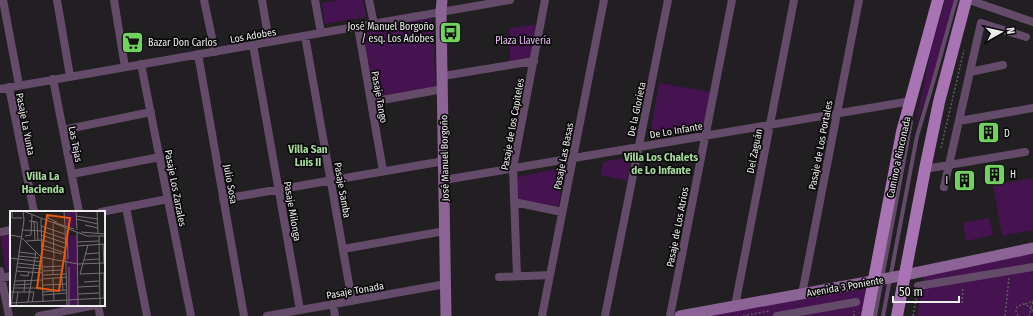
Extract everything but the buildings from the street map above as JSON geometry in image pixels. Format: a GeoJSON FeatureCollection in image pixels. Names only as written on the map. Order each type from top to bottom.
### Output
{"type":"FeatureCollection","features":[{"type":"Feature","properties":{"kind":"main road","name":"Camino a Rinconada"},"geometry":{"type":"LineString","coordinates":[[867,316],[881,279],[902,132],[912,105],[938,0]]}},
{"type":"Feature","properties":{"kind":"main road"},"geometry":{"type":"LineString","coordinates":[[897,316],[939,102],[966,0]]}},
{"type":"Feature","properties":{"kind":"street","name":"Pasaje La Yunta"},"geometry":{"type":"LineString","coordinates":[[4,0],[4,28],[19,85]]}},
{"type":"Feature","properties":{"kind":"street"},"geometry":{"type":"LineString","coordinates":[[57,0],[70,76]]}},
{"type":"Feature","properties":{"kind":"street"},"geometry":{"type":"LineString","coordinates":[[114,0],[125,67]]}},
{"type":"Feature","properties":{"kind":"street"},"geometry":{"type":"LineString","coordinates":[[204,0],[215,52]]}},
{"type":"Feature","properties":{"kind":"street"},"geometry":{"type":"LineString","coordinates":[[262,0],[269,42]]}},
{"type":"Feature","properties":{"kind":"street"},"geometry":{"type":"LineString","coordinates":[[315,0],[321,33]]}},
{"type":"Feature","properties":{"kind":"street"},"geometry":{"type":"LineString","coordinates":[[369,0],[374,24]]}},
{"type":"Feature","properties":{"kind":"street","name":"José Manuel Borgoño"},"geometry":{"type":"LineString","coordinates":[[442,0],[446,316]]}},
{"type":"Feature","properties":{"kind":"street","name":"Los Adobes"},"geometry":{"type":"LineString","coordinates":[[0,89],[510,0]]}},
{"type":"Feature","properties":{"kind":"street","name":"Pasaje de los Capiteles"},"geometry":{"type":"LineString","coordinates":[[517,276],[513,168],[545,0]]}},
{"type":"Feature","properties":{"kind":"street","name":"Pasaje Las Basas"},"geometry":{"type":"LineString","coordinates":[[542,316],[604,0]]}},
{"type":"Feature","properties":{"kind":"street","name":"De la Glorieta"},"geometry":{"type":"LineString","coordinates":[[605,316],[668,0]]}},
{"type":"Feature","properties":{"kind":"street","name":"Pasaje de Los Atrios"},"geometry":{"type":"LineString","coordinates":[[670,316],[732,0]]}},
{"type":"Feature","properties":{"kind":"street","name":"Del Zaguán"},"geometry":{"type":"LineString","coordinates":[[735,306],[794,0]]}},
{"type":"Feature","properties":{"kind":"street","name":"Pasaje de Los Portales"},"geometry":{"type":"LineString","coordinates":[[802,294],[858,0]]}},
{"type":"Feature","properties":{"kind":"street"},"geometry":{"type":"LineString","coordinates":[[969,0],[1033,22]]}},
{"type":"Feature","properties":{"kind":"street"},"geometry":{"type":"LineString","coordinates":[[944,187],[981,23],[1026,37]]}},
{"type":"Feature","properties":{"kind":"street","name":"Pasaje Tango"},"geometry":{"type":"LineString","coordinates":[[358,27],[383,171]]}},
{"type":"Feature","properties":{"kind":"street","name":"Pasaje Samba"},"geometry":{"type":"LineString","coordinates":[[305,36],[352,301]]}},
{"type":"Feature","properties":{"kind":"street","name":"Pasaje Milonga"},"geometry":{"type":"LineString","coordinates":[[253,45],[300,310]]}},
{"type":"Feature","properties":{"kind":"street","name":"Julio Sosa"},"geometry":{"type":"LineString","coordinates":[[198,54],[244,316]]}},
{"type":"Feature","properties":{"kind":"street"},"geometry":{"type":"LineString","coordinates":[[443,76],[534,61]]}},
{"type":"Feature","properties":{"kind":"street","name":"Pasaje Los Zarzales"},"geometry":{"type":"LineString","coordinates":[[141,64],[191,316]]}},
{"type":"Feature","properties":{"kind":"street"},"geometry":{"type":"LineString","coordinates":[[970,72],[1004,65]]}},
{"type":"Feature","properties":{"kind":"street","name":"Las Tejas"},"geometry":{"type":"LineString","coordinates":[[53,79],[80,211]]}},
{"type":"Feature","properties":{"kind":"street","name":"Pasaje La Yunta"},"geometry":{"type":"LineString","coordinates":[[9,87],[34,211]]}},
{"type":"Feature","properties":{"kind":"street"},"geometry":{"type":"LineString","coordinates":[[371,102],[443,89]]}},
{"type":"Feature","properties":{"kind":"street","name":"De Lo Infante"},"geometry":{"type":"LineString","coordinates":[[444,180],[836,113],[912,105]]}},
{"type":"Feature","properties":{"kind":"street"},"geometry":{"type":"LineString","coordinates":[[959,121],[1033,108]]}},
{"type":"Feature","properties":{"kind":"street"},"geometry":{"type":"LineString","coordinates":[[63,130],[151,112]]}},
{"type":"Feature","properties":{"kind":"street"},"geometry":{"type":"LineString","coordinates":[[925,169],[1025,152]]}},
{"type":"Feature","properties":{"kind":"street"},"geometry":{"type":"LineString","coordinates":[[72,174],[160,157]]}},
{"type":"Feature","properties":{"kind":"street"},"geometry":{"type":"LineString","coordinates":[[224,199],[444,161]]}},
{"type":"Feature","properties":{"kind":"street"},"geometry":{"type":"LineString","coordinates":[[105,211],[168,199]]}},
{"type":"Feature","properties":{"kind":"street"},"geometry":{"type":"LineString","coordinates":[[514,202],[562,212]]}},
{"type":"Feature","properties":{"kind":"street"},"geometry":{"type":"LineString","coordinates":[[126,207],[147,316]]}},
{"type":"Feature","properties":{"kind":"street"},"geometry":{"type":"LineString","coordinates":[[0,232],[10,230]]}},
{"type":"Feature","properties":{"kind":"street"},"geometry":{"type":"LineString","coordinates":[[343,249],[445,231]]}},
{"type":"Feature","properties":{"kind":"street","name":"Avenida 3 Poniente"},"geometry":{"type":"LineString","coordinates":[[680,316],[905,275],[1033,248]]}},
{"type":"Feature","properties":{"kind":"street"},"geometry":{"type":"LineString","coordinates":[[918,286],[1033,267]]}},
{"type":"Feature","properties":{"kind":"street"},"geometry":{"type":"LineString","coordinates":[[1,275],[9,316]]}},
{"type":"Feature","properties":{"kind":"street"},"geometry":{"type":"LineString","coordinates":[[499,277],[550,275]]}},
{"type":"Feature","properties":{"kind":"street","name":"Pasaje Tonada"},"geometry":{"type":"LineString","coordinates":[[267,316],[446,284]]}},
{"type":"Feature","properties":{"kind":"street"},"geometry":{"type":"LineString","coordinates":[[777,316],[856,302]]}},
{"type":"Feature","properties":{"kind":"street"},"geometry":{"type":"LineString","coordinates":[[333,304],[335,316]]}},
{"type":"Feature","properties":{"kind":"street"},"geometry":{"type":"LineString","coordinates":[[39,316],[92,306]]}},
{"type":"Feature","properties":{"kind":"street"},"geometry":{"type":"LineString","coordinates":[[97,306],[100,316]]}},
{"type":"Feature","properties":{"kind":"lane"},"geometry":{"type":"LineString","coordinates":[[912,105],[943,0]]}},
{"type":"Feature","properties":{"kind":"lane"},"geometry":{"type":"LineString","coordinates":[[882,316],[881,279],[917,136],[956,0]]}},
{"type":"Feature","properties":{"kind":"lane"},"geometry":{"type":"LineString","coordinates":[[875,316],[912,116]]}},
{"type":"Feature","properties":{"kind":"path"},"geometry":{"type":"LineString","coordinates":[[1005,316],[1009,278]]}},
{"type":"Feature","properties":{"kind":"path"},"geometry":{"type":"LineString","coordinates":[[913,316],[918,286]]}},
{"type":"Feature","properties":{"kind":"path"},"geometry":{"type":"LineString","coordinates":[[962,303],[963,286]]}},
{"type":"Feature","properties":{"kind":"path"},"geometry":{"type":"LineString","coordinates":[[1018,316],[1016,312],[1017,307],[1033,301]]}},
{"type":"Feature","properties":{"kind":"path"},"geometry":{"type":"LineString","coordinates":[[1029,316],[1033,301]]}},
{"type":"Feature","properties":{"kind":"path"},"geometry":{"type":"LineString","coordinates":[[1024,304],[1028,306],[1033,313]]}},
{"type":"Feature","properties":{"kind":"green space"},"geometry":{"type":"Polygon","coordinates":[[[340,0],[363,0],[366,17],[325,24],[322,3],[340,0]]]}},
{"type":"Feature","properties":{"kind":"green space"},"geometry":{"type":"Polygon","coordinates":[[[945,0],[954,0],[933,77],[915,128],[930,54],[945,0]]]}},
{"type":"Feature","properties":{"kind":"green space"},"geometry":{"type":"Polygon","coordinates":[[[427,18],[432,19],[436,86],[375,99],[363,30],[427,18]]]}},
{"type":"Feature","properties":{"kind":"green space","name":"Plaza Llavería"},"geometry":{"type":"Polygon","coordinates":[[[538,24],[532,59],[510,63],[510,28],[538,24]]]}},
{"type":"Feature","properties":{"kind":"green space"},"geometry":{"type":"Polygon","coordinates":[[[659,83],[711,92],[704,130],[656,138],[651,128],[659,83]]]}},
{"type":"Feature","properties":{"kind":"green space"},"geometry":{"type":"Polygon","coordinates":[[[632,156],[627,181],[601,175],[603,162],[632,156]]]}},
{"type":"Feature","properties":{"kind":"green space"},"geometry":{"type":"Polygon","coordinates":[[[566,167],[558,207],[518,200],[516,177],[566,167]]]}},
{"type":"Feature","properties":{"kind":"green space"},"geometry":{"type":"Polygon","coordinates":[[[1033,178],[1033,230],[1002,236],[993,185],[1033,178]]]}},
{"type":"Feature","properties":{"kind":"green space"},"geometry":{"type":"Polygon","coordinates":[[[989,218],[993,235],[966,241],[963,223],[989,218]]]}},
{"type":"Feature","properties":{"kind":"green space"},"geometry":{"type":"Polygon","coordinates":[[[10,232],[10,270],[6,271],[0,234],[10,232]]]}},
{"type":"Feature","properties":{"kind":"green space"},"geometry":{"type":"Polygon","coordinates":[[[1033,253],[1033,316],[917,316],[924,275],[1033,253]]]}},
{"type":"Feature","properties":{"kind":"green space"},"geometry":{"type":"Polygon","coordinates":[[[866,289],[862,315],[704,316],[843,292],[866,289]]]}},
{"type":"Feature","properties":{"kind":"place","name":"José Manuel Borgoño / esq. Los Adobes"},"geometry":{"type":"Point","coordinates":[450,32]}},
{"type":"Feature","properties":{"kind":"place","name":"Bazar Don Carlos"},"geometry":{"type":"Point","coordinates":[133,42]}},
{"type":"Feature","properties":{"kind":"place","name":"D"},"geometry":{"type":"Point","coordinates":[989,133]}},
{"type":"Feature","properties":{"kind":"place","name":"H"},"geometry":{"type":"Point","coordinates":[995,174]}},
{"type":"Feature","properties":{"kind":"place","name":"I"},"geometry":{"type":"Point","coordinates":[964,180]}},
{"type":"Feature","properties":{"kind":"district","name":"Villa San Luis II"},"geometry":{"type":"Point","coordinates":[308,155]}},
{"type":"Feature","properties":{"kind":"district","name":"Villa Los Chalets de Lo Infante"},"geometry":{"type":"Point","coordinates":[661,163]}},
{"type":"Feature","properties":{"kind":"district","name":"Villa La Hacienda"},"geometry":{"type":"Point","coordinates":[43,182]}}]}
